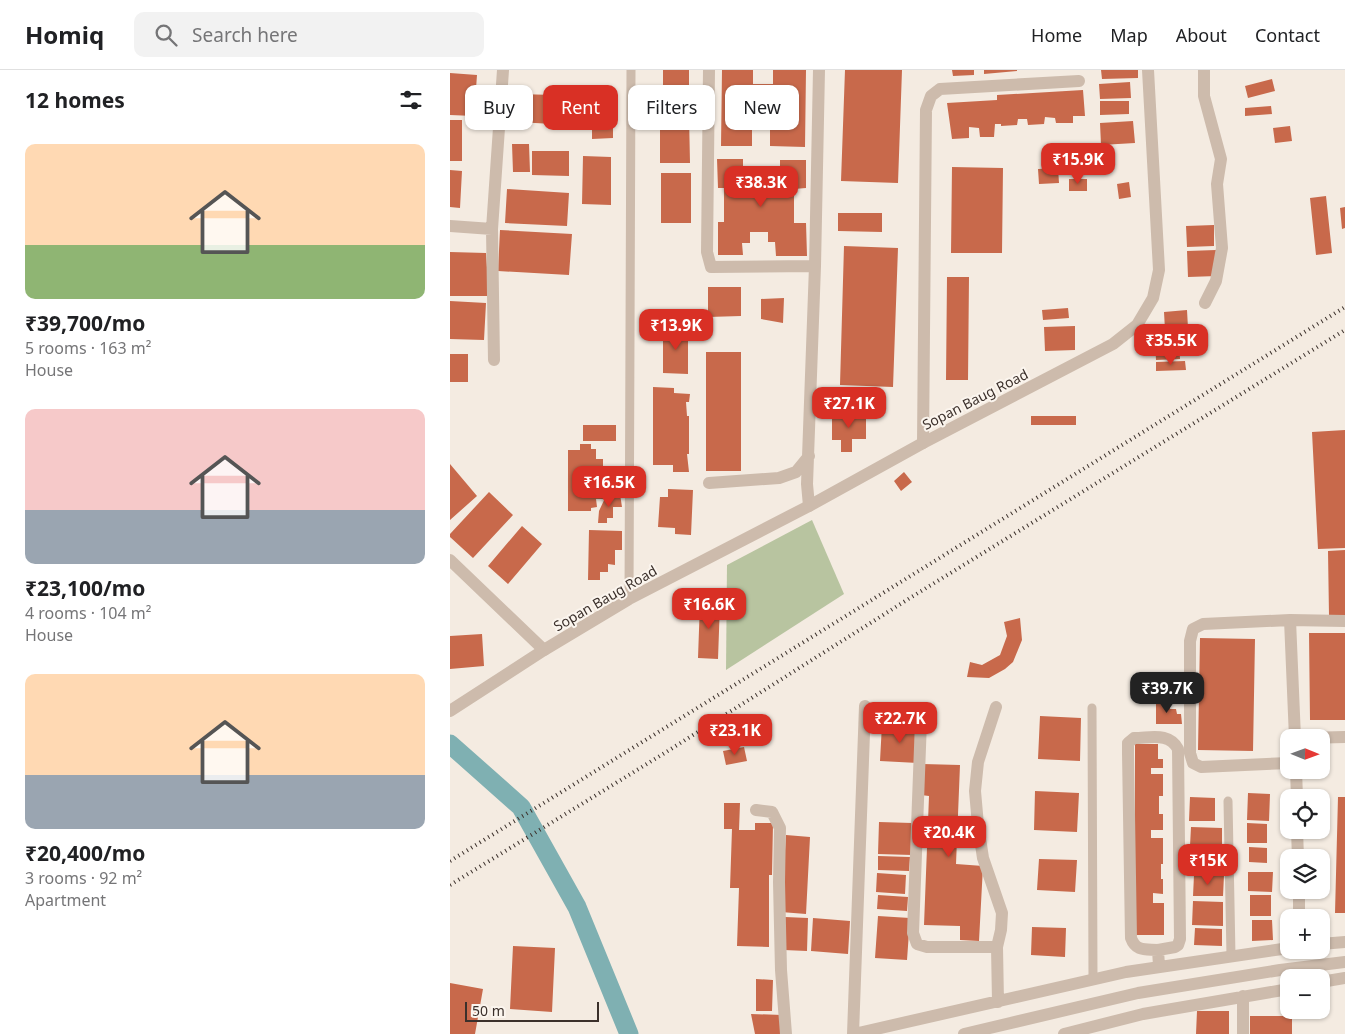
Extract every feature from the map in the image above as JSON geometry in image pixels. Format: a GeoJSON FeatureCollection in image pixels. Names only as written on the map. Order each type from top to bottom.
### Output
{"type":"FeatureCollection","features":[{"type":"Feature","properties":{"kind":"street"},"geometry":{"type":"LineString","coordinates":[[494,360],[492,229],[503,70]]}},
{"type":"Feature","properties":{"kind":"street"},"geometry":{"type":"LineString","coordinates":[[709,70],[707,252],[711,267],[815,266]]}},
{"type":"Feature","properties":{"kind":"street"},"geometry":{"type":"LineString","coordinates":[[809,506],[807,484],[820,70]]}},
{"type":"Feature","properties":{"kind":"street","name":"Sopan Baug Road"},"geometry":{"type":"LineString","coordinates":[[450,711],[544,650],[629,599],[809,506],[923,443],[1113,344],[1137,325],[1153,298],[1158,270],[1148,70]]}},
{"type":"Feature","properties":{"kind":"street"},"geometry":{"type":"LineString","coordinates":[[1204,70],[1204,96],[1221,159],[1217,184],[1222,248],[1216,281],[1205,303]]}},
{"type":"Feature","properties":{"kind":"street"},"geometry":{"type":"LineString","coordinates":[[923,443],[926,110],[931,96],[940,89],[1079,81]]}},
{"type":"Feature","properties":{"kind":"street"},"geometry":{"type":"LineString","coordinates":[[450,226],[492,229]]}},
{"type":"Feature","properties":{"kind":"street"},"geometry":{"type":"LineString","coordinates":[[709,484],[779,478],[796,472],[809,456]]}},
{"type":"Feature","properties":{"kind":"street"},"geometry":{"type":"LineString","coordinates":[[450,560],[544,650]]}},
{"type":"Feature","properties":{"kind":"street"},"geometry":{"type":"LineString","coordinates":[[1280,763],[1201,767],[1193,762],[1190,753],[1190,641],[1193,629],[1203,624],[1290,620],[1345,621]]}},
{"type":"Feature","properties":{"kind":"street"},"geometry":{"type":"LineString","coordinates":[[1290,620],[1295,729]]}},
{"type":"Feature","properties":{"kind":"street"},"geometry":{"type":"LineString","coordinates":[[865,706],[853,1034],[1093,979],[1159,966],[1280,949]]}},
{"type":"Feature","properties":{"kind":"street"},"geometry":{"type":"LineString","coordinates":[[996,707],[978,762],[975,791],[983,858],[1002,913],[998,947],[998,1002]]}},
{"type":"Feature","properties":{"kind":"street"},"geometry":{"type":"LineString","coordinates":[[921,722],[913,933],[917,944],[927,947],[998,947]]}},
{"type":"Feature","properties":{"kind":"street"},"geometry":{"type":"LineString","coordinates":[[1330,737],[1345,737]]}},
{"type":"Feature","properties":{"kind":"street"},"geometry":{"type":"LineString","coordinates":[[1134,738],[1168,738],[1174,742],[1178,749],[1180,939],[1175,947],[1158,950],[1139,949],[1134,945],[1131,938],[1128,743],[1134,738]]}},
{"type":"Feature","properties":{"kind":"street"},"geometry":{"type":"LineString","coordinates":[[756,810],[772,812],[780,828],[781,970],[786,1034]]}},
{"type":"Feature","properties":{"kind":"street"},"geometry":{"type":"LineString","coordinates":[[1330,943],[1345,942]]}},
{"type":"Feature","properties":{"kind":"street"},"geometry":{"type":"LineString","coordinates":[[1158,950],[1159,966]]}},
{"type":"Feature","properties":{"kind":"street"},"geometry":{"type":"LineString","coordinates":[[964,1034],[1138,993],[1280,970],[1345,962]]}},
{"type":"Feature","properties":{"kind":"street"},"geometry":{"type":"LineString","coordinates":[[1330,980],[1345,978]]}},
{"type":"Feature","properties":{"kind":"street"},"geometry":{"type":"LineString","coordinates":[[1064,1034],[1089,1031],[1143,1014],[1280,990]]}},
{"type":"Feature","properties":{"kind":"street"},"geometry":{"type":"LineString","coordinates":[[1242,1034],[1243,996]]}},
{"type":"Feature","properties":{"kind":"lane"},"geometry":{"type":"LineString","coordinates":[[629,599],[631,70]]}},
{"type":"Feature","properties":{"kind":"lane"},"geometry":{"type":"LineString","coordinates":[[1092,708],[1093,979]]}},
{"type":"Feature","properties":{"kind":"lane"},"geometry":{"type":"LineString","coordinates":[[1228,801],[1231,956]]}},
{"type":"Feature","properties":{"kind":"green space"},"geometry":{"type":"Polygon","coordinates":[[[812,520],[844,594],[726,670],[727,565],[812,520]]]}},
{"type":"Feature","properties":{"kind":"building"},"geometry":{"type":"Polygon","coordinates":[[[663,70],[689,70],[689,85],[663,85],[663,70]]]}},
{"type":"Feature","properties":{"kind":"building"},"geometry":{"type":"Polygon","coordinates":[[[722,70],[753,70],[753,84],[773,84],[773,70],[806,70],[805,147],[770,146],[770,130],[799,130],[799,85],[725,85],[725,130],[752,130],[752,146],[721,146],[722,70]]]}},
{"type":"Feature","properties":{"kind":"building"},"geometry":{"type":"Polygon","coordinates":[[[845,70],[902,70],[898,183],[841,181],[845,70]]]}},
{"type":"Feature","properties":{"kind":"building"},"geometry":{"type":"Polygon","coordinates":[[[952,70],[974,70],[974,75],[953,76],[952,70]]]}},
{"type":"Feature","properties":{"kind":"building"},"geometry":{"type":"Polygon","coordinates":[[[984,70],[1017,70],[1017,71],[984,74],[984,70]]]}},
{"type":"Feature","properties":{"kind":"building"},"geometry":{"type":"Polygon","coordinates":[[[1101,70],[1138,70],[1138,78],[1102,79],[1101,70]]]}},
{"type":"Feature","properties":{"kind":"building"},"geometry":{"type":"Polygon","coordinates":[[[450,73],[477,75],[476,85],[465,85],[465,116],[450,115],[450,73]]]}},
{"type":"Feature","properties":{"kind":"building"},"geometry":{"type":"Polygon","coordinates":[[[1272,79],[1275,91],[1248,98],[1245,86],[1272,79]]]}},
{"type":"Feature","properties":{"kind":"building"},"geometry":{"type":"Polygon","coordinates":[[[1130,82],[1131,98],[1100,99],[1099,84],[1130,82]]]}},
{"type":"Feature","properties":{"kind":"building"},"geometry":{"type":"Polygon","coordinates":[[[1083,90],[1085,116],[1073,116],[1073,123],[1056,123],[1055,118],[1045,117],[1044,124],[1028,125],[1027,119],[1018,119],[1017,125],[1001,126],[1001,124],[995,124],[994,137],[980,137],[979,128],[969,127],[969,138],[952,139],[947,103],[997,100],[997,95],[1083,90]]]}},
{"type":"Feature","properties":{"kind":"building"},"geometry":{"type":"Polygon","coordinates":[[[533,94],[543,95],[543,123],[533,123],[533,94]]]}},
{"type":"Feature","properties":{"kind":"building"},"geometry":{"type":"Polygon","coordinates":[[[1100,101],[1129,101],[1129,114],[1100,115],[1100,101]]]}},
{"type":"Feature","properties":{"kind":"building"},"geometry":{"type":"Polygon","coordinates":[[[1271,106],[1272,114],[1245,116],[1245,108],[1271,106]]]}},
{"type":"Feature","properties":{"kind":"building"},"geometry":{"type":"Polygon","coordinates":[[[450,120],[462,120],[462,161],[450,161],[450,120]]]}},
{"type":"Feature","properties":{"kind":"building"},"geometry":{"type":"Polygon","coordinates":[[[1133,121],[1135,143],[1101,145],[1100,123],[1133,121]]]}},
{"type":"Feature","properties":{"kind":"building"},"geometry":{"type":"Polygon","coordinates":[[[1290,126],[1292,141],[1275,143],[1273,128],[1290,126]]]}},
{"type":"Feature","properties":{"kind":"building"},"geometry":{"type":"Polygon","coordinates":[[[592,130],[613,130],[613,138],[592,139],[592,130]]]}},
{"type":"Feature","properties":{"kind":"building"},"geometry":{"type":"Polygon","coordinates":[[[660,130],[689,130],[690,163],[660,163],[660,130]]]}},
{"type":"Feature","properties":{"kind":"building"},"geometry":{"type":"Polygon","coordinates":[[[512,144],[529,144],[530,172],[513,172],[512,144]]]}},
{"type":"Feature","properties":{"kind":"building"},"geometry":{"type":"Polygon","coordinates":[[[532,151],[569,151],[569,176],[532,175],[532,151]]]}},
{"type":"Feature","properties":{"kind":"building"},"geometry":{"type":"Polygon","coordinates":[[[583,156],[611,157],[611,205],[582,204],[583,156]]]}},
{"type":"Feature","properties":{"kind":"building"},"geometry":{"type":"Polygon","coordinates":[[[717,159],[743,159],[743,169],[751,169],[751,193],[772,192],[771,168],[780,168],[780,160],[806,160],[806,188],[794,189],[794,223],[806,223],[807,256],[776,256],[775,242],[768,242],[768,232],[750,232],[750,243],[742,243],[743,255],[718,255],[718,222],[724,222],[724,188],[718,188],[717,159]]]}},
{"type":"Feature","properties":{"kind":"building"},"geometry":{"type":"Polygon","coordinates":[[[952,167],[1003,168],[1002,253],[951,253],[952,167]]]}},
{"type":"Feature","properties":{"kind":"building"},"geometry":{"type":"Polygon","coordinates":[[[1058,168],[1059,183],[1039,184],[1038,169],[1058,168]]]}},
{"type":"Feature","properties":{"kind":"building"},"geometry":{"type":"Polygon","coordinates":[[[450,170],[462,171],[460,208],[450,207],[450,170]]]}},
{"type":"Feature","properties":{"kind":"building"},"geometry":{"type":"Polygon","coordinates":[[[661,173],[691,173],[691,223],[661,223],[661,173]]]}},
{"type":"Feature","properties":{"kind":"building"},"geometry":{"type":"Polygon","coordinates":[[[1069,179],[1087,179],[1087,191],[1069,191],[1069,179]]]}},
{"type":"Feature","properties":{"kind":"building"},"geometry":{"type":"Polygon","coordinates":[[[1129,182],[1131,197],[1119,199],[1117,184],[1129,182]]]}},
{"type":"Feature","properties":{"kind":"building"},"geometry":{"type":"Polygon","coordinates":[[[507,189],[569,193],[567,226],[505,223],[507,189]]]}},
{"type":"Feature","properties":{"kind":"building"},"geometry":{"type":"Polygon","coordinates":[[[1326,196],[1332,253],[1316,255],[1310,198],[1326,196]]]}},
{"type":"Feature","properties":{"kind":"building"},"geometry":{"type":"Polygon","coordinates":[[[1345,207],[1345,228],[1342,229],[1340,208],[1345,207]]]}},
{"type":"Feature","properties":{"kind":"building"},"geometry":{"type":"Polygon","coordinates":[[[838,213],[882,213],[882,232],[838,231],[838,213]]]}},
{"type":"Feature","properties":{"kind":"building"},"geometry":{"type":"Polygon","coordinates":[[[1214,225],[1214,246],[1187,247],[1186,226],[1214,225]]]}},
{"type":"Feature","properties":{"kind":"building"},"geometry":{"type":"Polygon","coordinates":[[[500,230],[572,234],[569,275],[498,271],[500,230]]]}},
{"type":"Feature","properties":{"kind":"building"},"geometry":{"type":"Polygon","coordinates":[[[844,246],[898,248],[893,387],[840,385],[844,246]]]}},
{"type":"Feature","properties":{"kind":"building"},"geometry":{"type":"Polygon","coordinates":[[[1216,250],[1217,276],[1188,277],[1187,251],[1216,250]]]}},
{"type":"Feature","properties":{"kind":"building"},"geometry":{"type":"Polygon","coordinates":[[[450,252],[486,253],[489,296],[450,296],[450,252]]]}},
{"type":"Feature","properties":{"kind":"building"},"geometry":{"type":"Polygon","coordinates":[[[947,277],[969,277],[968,380],[946,380],[947,277]]]}},
{"type":"Feature","properties":{"kind":"building"},"geometry":{"type":"Polygon","coordinates":[[[708,287],[741,287],[741,316],[708,317],[708,287]]]}},
{"type":"Feature","properties":{"kind":"building"},"geometry":{"type":"Polygon","coordinates":[[[784,298],[783,323],[761,319],[761,299],[784,298]]]}},
{"type":"Feature","properties":{"kind":"building"},"geometry":{"type":"Polygon","coordinates":[[[450,301],[486,303],[484,340],[450,339],[450,301]]]}},
{"type":"Feature","properties":{"kind":"building"},"geometry":{"type":"Polygon","coordinates":[[[1068,308],[1069,318],[1043,320],[1042,310],[1068,308]]]}},
{"type":"Feature","properties":{"kind":"building"},"geometry":{"type":"Polygon","coordinates":[[[1187,310],[1188,328],[1165,330],[1164,312],[1187,310]]]}},
{"type":"Feature","properties":{"kind":"building"},"geometry":{"type":"Polygon","coordinates":[[[1075,326],[1075,350],[1045,351],[1044,327],[1075,326]]]}},
{"type":"Feature","properties":{"kind":"building"},"geometry":{"type":"Polygon","coordinates":[[[663,328],[688,328],[688,374],[663,373],[663,328]]]}},
{"type":"Feature","properties":{"kind":"building"},"geometry":{"type":"Polygon","coordinates":[[[1179,340],[1180,359],[1156,360],[1155,342],[1179,340]]]}},
{"type":"Feature","properties":{"kind":"building"},"geometry":{"type":"Polygon","coordinates":[[[706,352],[741,352],[741,471],[706,471],[706,352]]]}},
{"type":"Feature","properties":{"kind":"building"},"geometry":{"type":"Polygon","coordinates":[[[450,354],[468,354],[468,382],[450,382],[450,354]]]}},
{"type":"Feature","properties":{"kind":"building"},"geometry":{"type":"Polygon","coordinates":[[[1185,361],[1186,370],[1156,371],[1156,362],[1185,361]]]}},
{"type":"Feature","properties":{"kind":"building"},"geometry":{"type":"Polygon","coordinates":[[[653,387],[674,388],[674,393],[690,394],[689,402],[686,402],[687,416],[689,416],[689,454],[687,454],[689,472],[673,472],[673,465],[653,465],[653,387]]]}},
{"type":"Feature","properties":{"kind":"building"},"geometry":{"type":"Polygon","coordinates":[[[866,413],[866,439],[852,439],[852,452],[841,452],[841,440],[832,440],[832,414],[866,413]]]}},
{"type":"Feature","properties":{"kind":"building"},"geometry":{"type":"Polygon","coordinates":[[[1031,416],[1076,416],[1076,425],[1031,425],[1031,416]]]}},
{"type":"Feature","properties":{"kind":"building"},"geometry":{"type":"Polygon","coordinates":[[[583,425],[616,425],[616,441],[583,441],[583,425]]]}},
{"type":"Feature","properties":{"kind":"building"},"geometry":{"type":"Polygon","coordinates":[[[1345,430],[1345,548],[1318,549],[1312,432],[1345,430]]]}},
{"type":"Feature","properties":{"kind":"building"},"geometry":{"type":"Polygon","coordinates":[[[580,444],[591,444],[591,449],[596,449],[596,459],[603,459],[603,473],[596,473],[596,485],[603,485],[603,499],[596,499],[597,507],[591,508],[591,511],[568,511],[568,450],[580,450],[580,444]]]}},
{"type":"Feature","properties":{"kind":"building"},"geometry":{"type":"Polygon","coordinates":[[[450,464],[477,496],[450,520],[450,464]]]}},
{"type":"Feature","properties":{"kind":"building"},"geometry":{"type":"Polygon","coordinates":[[[904,472],[912,482],[901,491],[894,481],[904,472]]]}},
{"type":"Feature","properties":{"kind":"building"},"geometry":{"type":"Polygon","coordinates":[[[668,489],[693,490],[691,535],[675,534],[675,528],[658,527],[660,497],[668,497],[668,489]]]}},
{"type":"Feature","properties":{"kind":"building"},"geometry":{"type":"Polygon","coordinates":[[[489,492],[513,515],[473,558],[450,537],[450,534],[489,492]]]}},
{"type":"Feature","properties":{"kind":"building"},"geometry":{"type":"Polygon","coordinates":[[[620,494],[622,507],[613,507],[613,518],[607,518],[607,523],[598,523],[599,511],[606,496],[620,494]]]}},
{"type":"Feature","properties":{"kind":"building"},"geometry":{"type":"Polygon","coordinates":[[[522,526],[542,544],[508,584],[488,566],[522,526]]]}},
{"type":"Feature","properties":{"kind":"building"},"geometry":{"type":"Polygon","coordinates":[[[589,530],[622,531],[622,550],[615,550],[615,565],[608,564],[608,572],[600,572],[600,580],[588,580],[589,530]]]}},
{"type":"Feature","properties":{"kind":"building"},"geometry":{"type":"Polygon","coordinates":[[[1345,550],[1345,616],[1329,616],[1328,551],[1345,550]]]}},
{"type":"Feature","properties":{"kind":"building"},"geometry":{"type":"Polygon","coordinates":[[[700,602],[720,603],[718,659],[698,658],[700,602]]]}},
{"type":"Feature","properties":{"kind":"building"},"geometry":{"type":"Polygon","coordinates":[[[1020,618],[1022,640],[1013,662],[989,678],[967,677],[970,662],[982,665],[1000,655],[1007,636],[1004,622],[1020,618]]]}},
{"type":"Feature","properties":{"kind":"building"},"geometry":{"type":"Polygon","coordinates":[[[1309,633],[1345,633],[1345,720],[1310,720],[1309,633]]]}},
{"type":"Feature","properties":{"kind":"building"},"geometry":{"type":"Polygon","coordinates":[[[482,634],[484,666],[450,669],[450,636],[482,634]]]}},
{"type":"Feature","properties":{"kind":"building"},"geometry":{"type":"Polygon","coordinates":[[[1200,638],[1255,639],[1253,751],[1198,750],[1200,638]]]}},
{"type":"Feature","properties":{"kind":"building"},"geometry":{"type":"Polygon","coordinates":[[[1156,702],[1177,702],[1177,704],[1170,704],[1170,709],[1176,709],[1177,714],[1181,714],[1182,724],[1156,724],[1156,702]]]}},
{"type":"Feature","properties":{"kind":"building"},"geometry":{"type":"Polygon","coordinates":[[[1040,716],[1081,718],[1080,761],[1038,759],[1040,716]]]}},
{"type":"Feature","properties":{"kind":"building"},"geometry":{"type":"Polygon","coordinates":[[[882,724],[920,726],[918,763],[880,761],[882,724]]]}},
{"type":"Feature","properties":{"kind":"building"},"geometry":{"type":"Polygon","coordinates":[[[1135,744],[1158,744],[1158,759],[1163,759],[1163,768],[1151,768],[1151,774],[1163,774],[1163,796],[1159,796],[1159,814],[1163,814],[1163,830],[1151,830],[1151,838],[1163,838],[1161,879],[1163,879],[1163,894],[1153,893],[1153,903],[1164,903],[1164,935],[1135,935],[1135,744]]]}},
{"type":"Feature","properties":{"kind":"building"},"geometry":{"type":"Polygon","coordinates":[[[744,747],[747,761],[726,765],[723,751],[744,747]]]}},
{"type":"Feature","properties":{"kind":"building"},"geometry":{"type":"Polygon","coordinates":[[[923,764],[960,765],[956,864],[983,866],[979,941],[960,940],[960,926],[924,925],[929,796],[921,795],[923,764]]]}},
{"type":"Feature","properties":{"kind":"building"},"geometry":{"type":"Polygon","coordinates":[[[1035,791],[1079,793],[1077,832],[1034,830],[1035,791]]]}},
{"type":"Feature","properties":{"kind":"building"},"geometry":{"type":"Polygon","coordinates":[[[1248,793],[1270,794],[1269,821],[1247,820],[1248,793]]]}},
{"type":"Feature","properties":{"kind":"building"},"geometry":{"type":"Polygon","coordinates":[[[1190,797],[1215,798],[1215,821],[1189,821],[1190,797]]]}},
{"type":"Feature","properties":{"kind":"building"},"geometry":{"type":"Polygon","coordinates":[[[1338,797],[1345,797],[1345,913],[1335,913],[1338,797]]]}},
{"type":"Feature","properties":{"kind":"building"},"geometry":{"type":"Polygon","coordinates":[[[724,803],[740,803],[739,830],[755,830],[755,823],[773,823],[772,875],[769,875],[769,947],[737,946],[739,888],[730,888],[732,829],[724,829],[724,803]]]}},
{"type":"Feature","properties":{"kind":"building"},"geometry":{"type":"Polygon","coordinates":[[[879,822],[912,823],[912,855],[878,854],[879,822]]]}},
{"type":"Feature","properties":{"kind":"building"},"geometry":{"type":"Polygon","coordinates":[[[1247,823],[1267,824],[1267,843],[1247,843],[1247,823]]]}},
{"type":"Feature","properties":{"kind":"building"},"geometry":{"type":"Polygon","coordinates":[[[1191,827],[1222,828],[1222,847],[1190,846],[1191,827]]]}},
{"type":"Feature","properties":{"kind":"building"},"geometry":{"type":"Polygon","coordinates":[[[786,835],[810,837],[806,914],[781,912],[786,835]]]}},
{"type":"Feature","properties":{"kind":"building"},"geometry":{"type":"Polygon","coordinates":[[[1249,847],[1267,848],[1267,863],[1249,862],[1249,847]]]}},
{"type":"Feature","properties":{"kind":"building"},"geometry":{"type":"Polygon","coordinates":[[[1195,853],[1224,854],[1224,875],[1194,874],[1195,853]]]}},
{"type":"Feature","properties":{"kind":"building"},"geometry":{"type":"Polygon","coordinates":[[[878,856],[910,857],[909,871],[878,870],[878,856]]]}},
{"type":"Feature","properties":{"kind":"building"},"geometry":{"type":"Polygon","coordinates":[[[1039,859],[1077,860],[1075,892],[1037,890],[1039,859]]]}},
{"type":"Feature","properties":{"kind":"building"},"geometry":{"type":"Polygon","coordinates":[[[1248,872],[1273,872],[1272,892],[1248,891],[1248,872]]]}},
{"type":"Feature","properties":{"kind":"building"},"geometry":{"type":"Polygon","coordinates":[[[877,873],[906,875],[905,894],[876,892],[877,873]]]}},
{"type":"Feature","properties":{"kind":"building"},"geometry":{"type":"Polygon","coordinates":[[[1194,875],[1224,875],[1223,896],[1193,896],[1194,875]]]}},
{"type":"Feature","properties":{"kind":"building"},"geometry":{"type":"Polygon","coordinates":[[[878,895],[908,897],[907,911],[877,909],[878,895]]]}},
{"type":"Feature","properties":{"kind":"building"},"geometry":{"type":"Polygon","coordinates":[[[1250,895],[1271,895],[1271,916],[1250,916],[1250,895]]]}},
{"type":"Feature","properties":{"kind":"building"},"geometry":{"type":"Polygon","coordinates":[[[1193,901],[1223,902],[1223,926],[1192,925],[1193,901]]]}},
{"type":"Feature","properties":{"kind":"building"},"geometry":{"type":"Polygon","coordinates":[[[878,916],[910,918],[907,960],[875,958],[878,916]]]}},
{"type":"Feature","properties":{"kind":"building"},"geometry":{"type":"Polygon","coordinates":[[[785,917],[808,918],[807,951],[784,950],[785,917]]]}},
{"type":"Feature","properties":{"kind":"building"},"geometry":{"type":"Polygon","coordinates":[[[813,918],[850,921],[848,954],[811,951],[813,918]]]}},
{"type":"Feature","properties":{"kind":"building"},"geometry":{"type":"Polygon","coordinates":[[[1252,920],[1272,920],[1273,940],[1252,941],[1252,920]]]}},
{"type":"Feature","properties":{"kind":"building"},"geometry":{"type":"Polygon","coordinates":[[[1032,927],[1066,928],[1065,957],[1031,955],[1032,927]]]}},
{"type":"Feature","properties":{"kind":"building"},"geometry":{"type":"Polygon","coordinates":[[[1195,928],[1222,929],[1222,946],[1194,945],[1195,928]]]}},
{"type":"Feature","properties":{"kind":"building"},"geometry":{"type":"Polygon","coordinates":[[[513,946],[555,948],[552,1012],[510,1009],[513,946]]]}},
{"type":"Feature","properties":{"kind":"building"},"geometry":{"type":"Polygon","coordinates":[[[756,979],[773,980],[772,1011],[756,1011],[756,979]]]}},
{"type":"Feature","properties":{"kind":"building"},"geometry":{"type":"Polygon","coordinates":[[[450,983],[483,989],[475,1034],[450,1034],[450,983]]]}},
{"type":"Feature","properties":{"kind":"building"},"geometry":{"type":"Polygon","coordinates":[[[1197,1011],[1229,1011],[1229,1034],[1196,1034],[1197,1011]]]}},
{"type":"Feature","properties":{"kind":"building"},"geometry":{"type":"Polygon","coordinates":[[[751,1014],[782,1015],[782,1034],[755,1034],[751,1014]]]}},
{"type":"Feature","properties":{"kind":"building"},"geometry":{"type":"Polygon","coordinates":[[[1250,1016],[1280,1016],[1280,1019],[1292,1019],[1292,1034],[1250,1034],[1250,1016]]]}},
{"type":"Feature","properties":{"kind":"waterway"},"geometry":{"type":"LineString","coordinates":[[450,744],[521,807],[577,907],[629,1034]]}},
{"type":"Feature","properties":{"kind":"railway"},"geometry":{"type":"LineString","coordinates":[[450,861],[1345,307]]}},
{"type":"Feature","properties":{"kind":"railway"},"geometry":{"type":"LineString","coordinates":[[450,885],[1345,330]]}}]}
